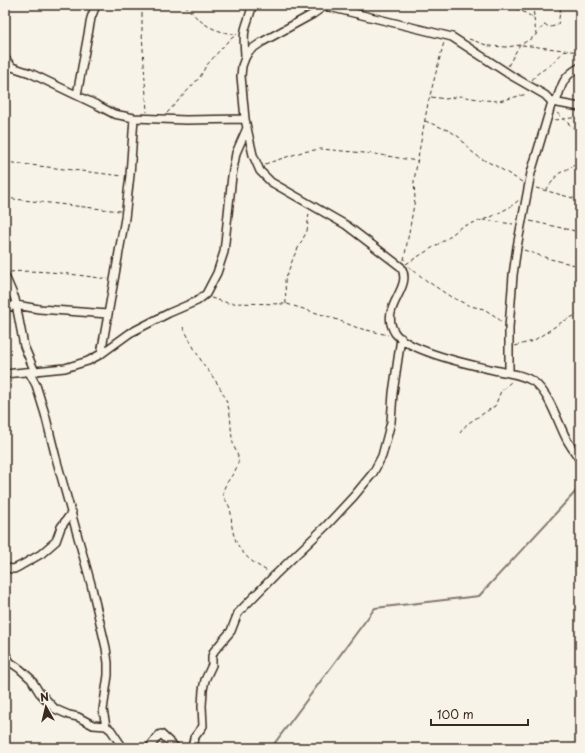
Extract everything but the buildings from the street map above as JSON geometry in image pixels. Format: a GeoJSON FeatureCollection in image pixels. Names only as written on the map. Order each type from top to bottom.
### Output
{"type":"FeatureCollection","features":[{"type":"Feature","properties":{"kind":"street"},"geometry":{"type":"LineString","coordinates":[[77,95],[91,18],[96,5]]}},
{"type":"Feature","properties":{"kind":"street"},"geometry":{"type":"LineString","coordinates":[[245,58],[244,32],[246,24],[251,16],[252,5]]}},
{"type":"Feature","properties":{"kind":"street"},"geometry":{"type":"LineString","coordinates":[[580,108],[553,104],[545,95],[527,86],[457,40],[325,6],[262,42],[249,52],[242,66],[241,76],[245,120],[253,154],[260,171],[271,182],[346,225],[401,267],[404,272],[404,284],[394,302],[391,313],[391,323],[400,338],[415,347],[475,366],[519,375],[533,381],[550,402],[568,440],[580,460]]}},
{"type":"Feature","properties":{"kind":"street"},"geometry":{"type":"LineString","coordinates":[[5,58],[8,67],[30,73],[114,114],[134,118],[215,121],[245,120]]}},
{"type":"Feature","properties":{"kind":"street"},"geometry":{"type":"LineString","coordinates":[[509,373],[509,328],[513,274],[528,187],[536,152],[545,124],[563,83],[568,74],[580,67]]}},
{"type":"Feature","properties":{"kind":"street"},"geometry":{"type":"LineString","coordinates":[[101,354],[126,212],[134,118]]}},
{"type":"Feature","properties":{"kind":"street"},"geometry":{"type":"LineString","coordinates":[[5,374],[65,368],[88,361],[101,354],[130,333],[169,313],[197,301],[206,294],[217,273],[224,252],[234,161],[247,128]]}},
{"type":"Feature","properties":{"kind":"street"},"geometry":{"type":"LineString","coordinates":[[5,276],[16,305],[24,346],[45,414],[72,512],[106,648],[108,675],[103,710],[106,726]]}},
{"type":"Feature","properties":{"kind":"street"},"geometry":{"type":"LineString","coordinates":[[5,308],[16,305],[39,309],[108,314]]}},
{"type":"Feature","properties":{"kind":"street"},"geometry":{"type":"LineString","coordinates":[[192,748],[194,738],[202,726],[203,690],[205,680],[212,664],[212,656],[214,651],[231,631],[238,614],[354,496],[373,473],[382,456],[391,422],[400,338]]}},
{"type":"Feature","properties":{"kind":"street"},"geometry":{"type":"LineString","coordinates":[[5,568],[14,569],[41,554],[56,541],[59,530],[72,512]]}},
{"type":"Feature","properties":{"kind":"street"},"geometry":{"type":"LineString","coordinates":[[5,653],[10,662],[31,679],[39,692],[55,709],[78,717],[93,725],[106,726],[111,730],[123,748]]}},
{"type":"Feature","properties":{"kind":"street"},"geometry":{"type":"LineString","coordinates":[[149,748],[161,734],[176,748]]}},
{"type":"Feature","properties":{"kind":"path"},"geometry":{"type":"LineString","coordinates":[[185,5],[211,29],[235,34],[244,32]]}},
{"type":"Feature","properties":{"kind":"path"},"geometry":{"type":"LineString","coordinates":[[502,5],[520,10],[534,18]]}},
{"type":"Feature","properties":{"kind":"path"},"geometry":{"type":"LineString","coordinates":[[533,5],[536,35]]}},
{"type":"Feature","properties":{"kind":"path"},"geometry":{"type":"LineString","coordinates":[[505,72],[520,45],[532,39],[544,25],[552,27],[558,26],[561,5]]}},
{"type":"Feature","properties":{"kind":"path"},"geometry":{"type":"LineString","coordinates":[[142,6],[142,33],[147,118]]}},
{"type":"Feature","properties":{"kind":"path"},"geometry":{"type":"LineString","coordinates":[[161,119],[200,77],[206,66],[226,42],[235,34]]}},
{"type":"Feature","properties":{"kind":"path"},"geometry":{"type":"LineString","coordinates":[[446,36],[430,97],[417,161],[414,181],[415,199],[404,264],[451,297],[465,304],[484,309],[509,328]]}},
{"type":"Feature","properties":{"kind":"path"},"geometry":{"type":"LineString","coordinates":[[457,40],[466,39],[483,45],[495,47],[520,45],[580,52]]}},
{"type":"Feature","properties":{"kind":"path"},"geometry":{"type":"LineString","coordinates":[[527,86],[537,74],[552,64],[562,52],[566,50]]}},
{"type":"Feature","properties":{"kind":"path"},"geometry":{"type":"LineString","coordinates":[[430,97],[446,99],[460,96],[499,101],[538,92]]}},
{"type":"Feature","properties":{"kind":"path"},"geometry":{"type":"LineString","coordinates":[[553,104],[563,118],[580,134]]}},
{"type":"Feature","properties":{"kind":"path"},"geometry":{"type":"LineString","coordinates":[[545,124],[563,118],[580,117]]}},
{"type":"Feature","properties":{"kind":"path"},"geometry":{"type":"LineString","coordinates":[[425,121],[450,131],[459,137],[471,151],[480,158],[496,166],[528,187],[545,190],[580,200]]}},
{"type":"Feature","properties":{"kind":"path"},"geometry":{"type":"LineString","coordinates":[[258,166],[302,152],[321,149],[375,154],[417,161]]}},
{"type":"Feature","properties":{"kind":"path"},"geometry":{"type":"LineString","coordinates":[[5,162],[130,176]]}},
{"type":"Feature","properties":{"kind":"path"},"geometry":{"type":"LineString","coordinates":[[545,190],[558,174],[580,162]]}},
{"type":"Feature","properties":{"kind":"path"},"geometry":{"type":"LineString","coordinates":[[406,265],[448,238],[461,227],[492,217],[510,207],[518,200],[528,187]]}},
{"type":"Feature","properties":{"kind":"path"},"geometry":{"type":"LineString","coordinates":[[5,198],[126,212]]}},
{"type":"Feature","properties":{"kind":"path"},"geometry":{"type":"LineString","coordinates":[[286,304],[285,280],[294,256],[307,231],[310,204]]}},
{"type":"Feature","properties":{"kind":"path"},"geometry":{"type":"LineString","coordinates":[[482,220],[522,222],[580,232]]}},
{"type":"Feature","properties":{"kind":"path"},"geometry":{"type":"LineString","coordinates":[[517,247],[530,253],[580,266]]}},
{"type":"Feature","properties":{"kind":"path"},"geometry":{"type":"LineString","coordinates":[[5,272],[30,270],[52,271],[115,280]]}},
{"type":"Feature","properties":{"kind":"path"},"geometry":{"type":"LineString","coordinates":[[206,294],[214,300],[228,303],[286,304],[330,317],[358,328],[400,338]]}},
{"type":"Feature","properties":{"kind":"path"},"geometry":{"type":"LineString","coordinates":[[509,347],[533,341],[562,322],[580,313]]}},
{"type":"Feature","properties":{"kind":"path"},"geometry":{"type":"LineString","coordinates":[[183,327],[196,352],[221,390],[229,408],[232,441],[238,462],[233,475],[225,486],[223,492],[224,498],[230,507],[235,539],[239,549],[246,557],[258,566],[275,575]]}},
{"type":"Feature","properties":{"kind":"path"},"geometry":{"type":"LineString","coordinates":[[460,433],[466,424],[495,406],[503,389],[519,375]]}},
{"type":"Feature","properties":{"kind":"waterway"},"geometry":{"type":"LineString","coordinates":[[271,748],[375,608],[479,596],[580,487]]}}]}
